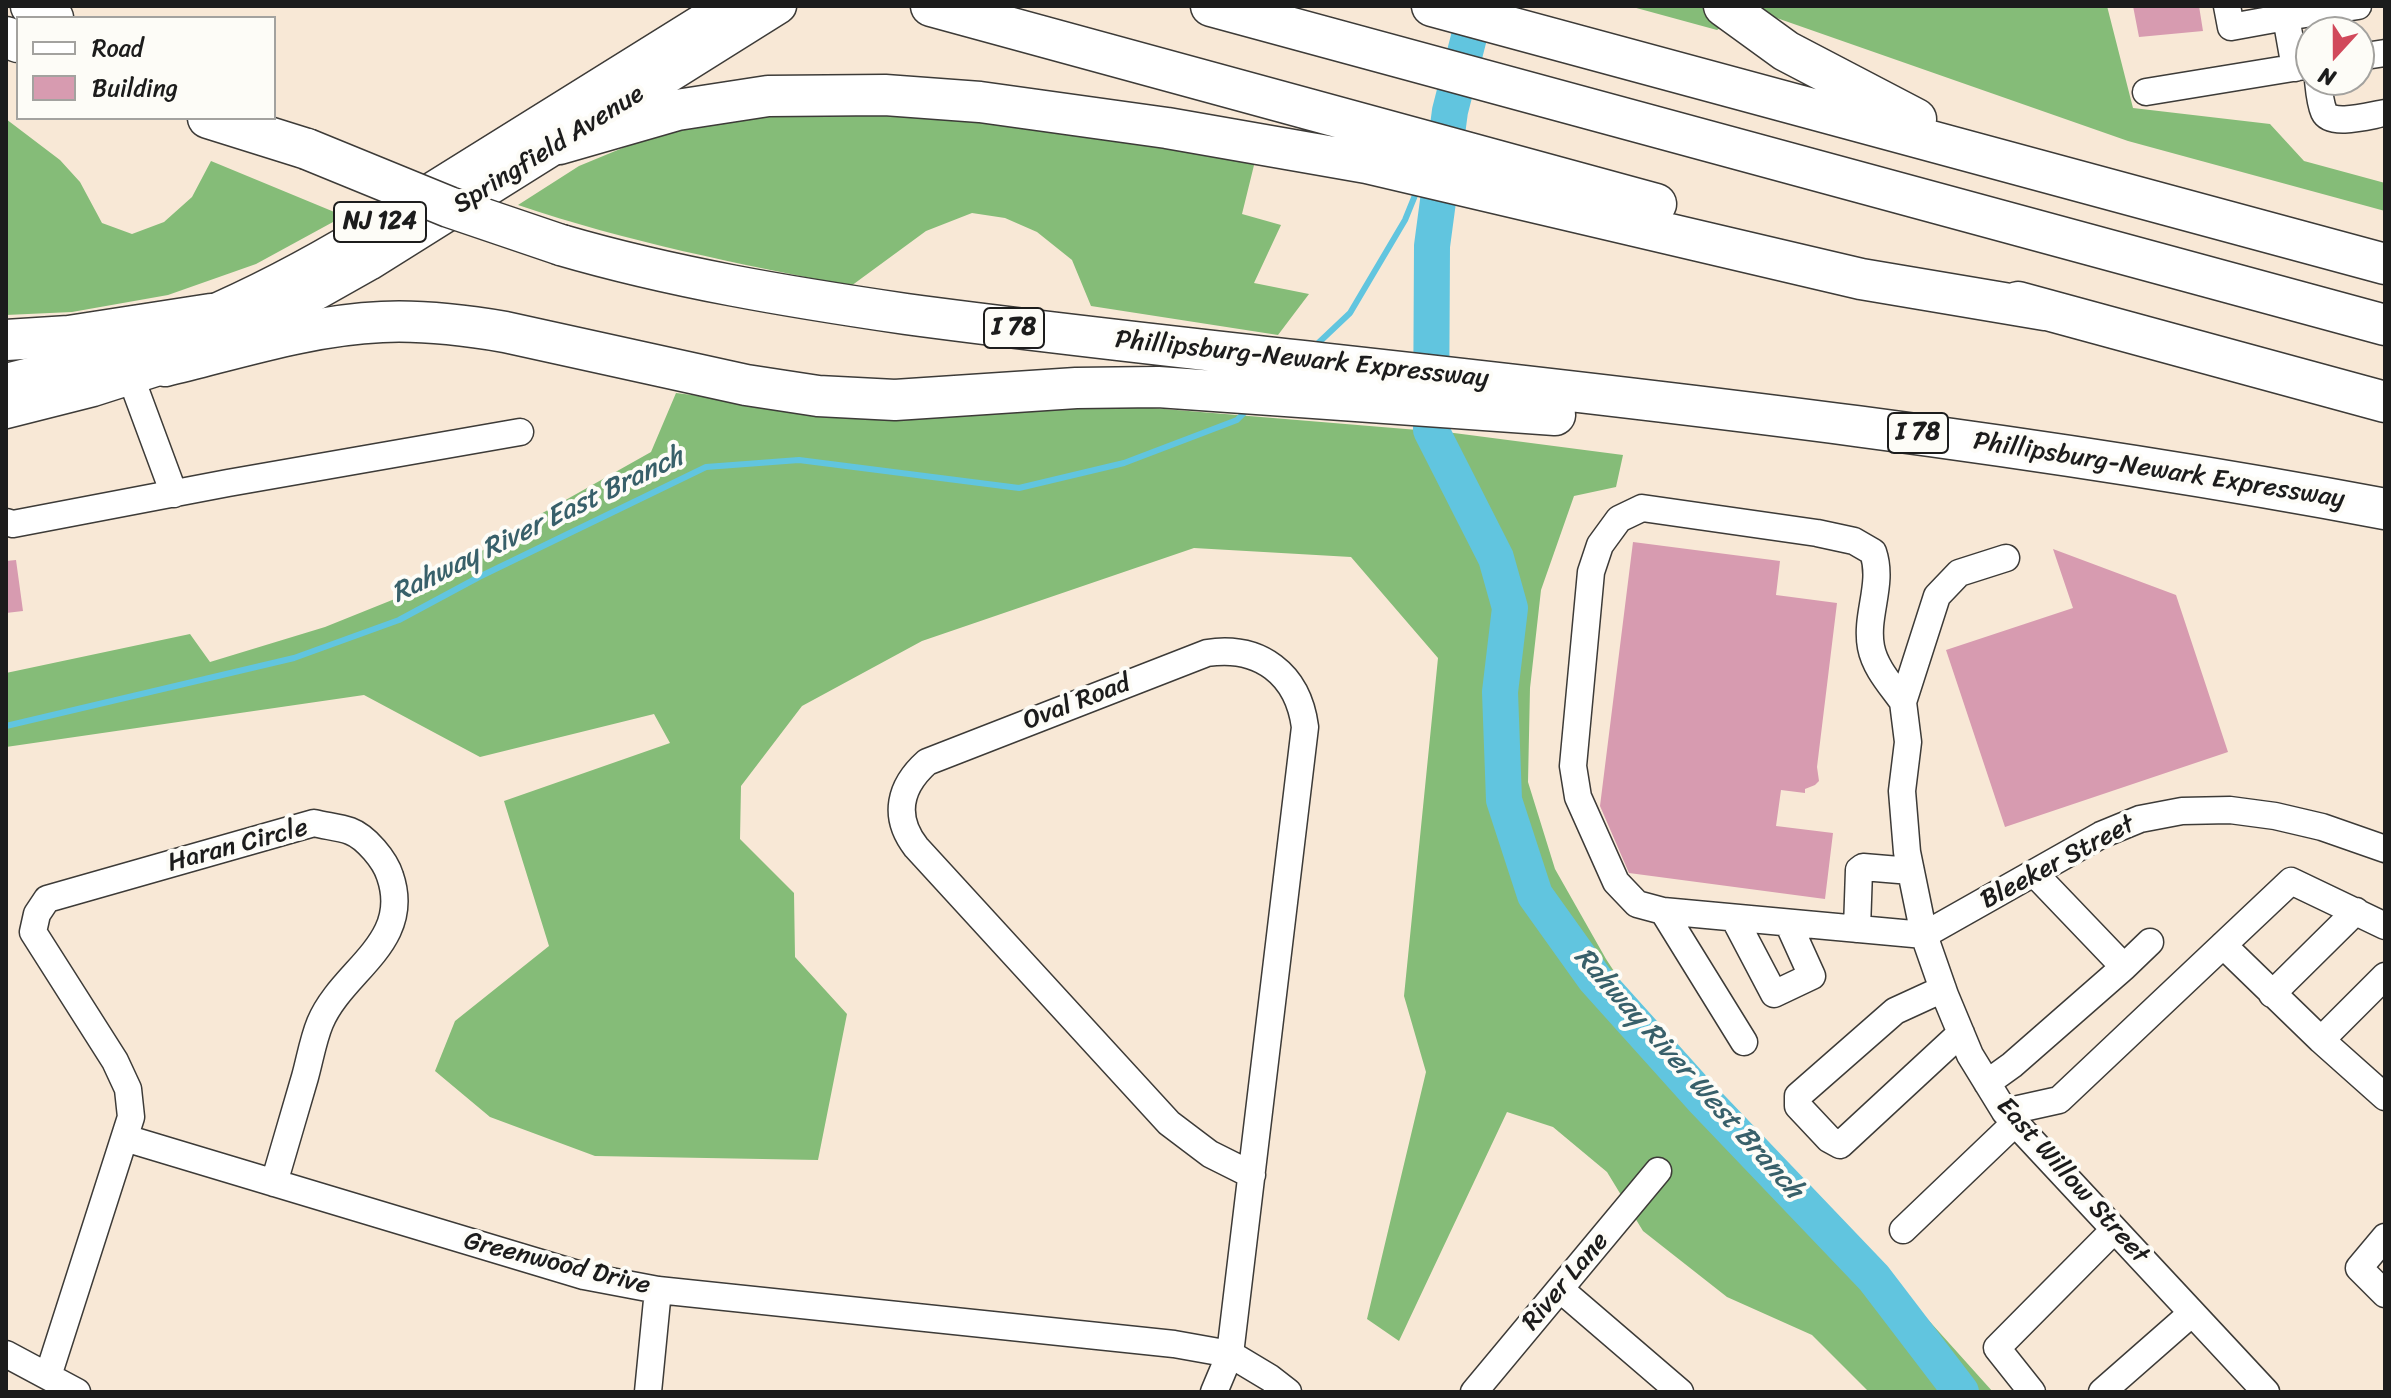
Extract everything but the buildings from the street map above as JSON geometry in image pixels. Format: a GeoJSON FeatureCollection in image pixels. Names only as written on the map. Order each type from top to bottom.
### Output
{"type":"FeatureCollection","features":[{"type":"Feature","properties":{"kind":"highway"},"geometry":{"type":"LineString","coordinates":[[31,6],[49,16]]}},
{"type":"Feature","properties":{"kind":"highway"},"geometry":{"type":"LineString","coordinates":[[931,6],[1370,145],[1476,171],[1861,279],[2045,310],[2385,402]]}},
{"type":"Feature","properties":{"kind":"highway"},"geometry":{"type":"LineString","coordinates":[[1211,6],[2385,325]]}},
{"type":"Feature","properties":{"kind":"highway"},"geometry":{"type":"LineString","coordinates":[[1724,6],[1786,51],[1984,154]]}},
{"type":"Feature","properties":{"kind":"highway"},"geometry":{"type":"LineString","coordinates":[[1446,9],[2385,264]]}},
{"type":"Feature","properties":{"kind":"highway"},"geometry":{"type":"LineString","coordinates":[[559,144],[707,104],[768,96],[885,95],[980,102],[1082,115],[1243,141],[1370,145]]}},
{"type":"Feature","properties":{"kind":"highway"},"geometry":{"type":"LineString","coordinates":[[214,120],[307,149]]}},
{"type":"Feature","properties":{"kind":"highway","name":"Phillipsburg-Newark Expressway"},"geometry":{"type":"LineString","coordinates":[[247,120],[307,149],[449,207],[561,245],[662,272],[799,298],[988,325],[1260,356],[1451,392],[1667,424],[1892,430],[2096,460],[2385,509]]}},
{"type":"Feature","properties":{"kind":"highway"},"geometry":{"type":"LineString","coordinates":[[6,340],[93,333],[211,314]]}},
{"type":"Feature","properties":{"kind":"highway"},"geometry":{"type":"LineString","coordinates":[[148,372],[327,329],[413,321],[505,332],[746,385],[818,396],[907,399],[1121,387],[1451,392]]}},
{"type":"Feature","properties":{"kind":"main road","name":"Springfield Avenue"},"geometry":{"type":"LineString","coordinates":[[6,381],[98,357],[211,314],[277,282],[342,246],[727,6]]}},
{"type":"Feature","properties":{"kind":"main road","name":"Springfield Avenue"},"geometry":{"type":"LineString","coordinates":[[6,411],[148,372],[251,328],[336,283],[773,10]]}},
{"type":"Feature","properties":{"kind":"street"},"geometry":{"type":"LineString","coordinates":[[2227,6],[2231,27],[2358,6]]}},
{"type":"Feature","properties":{"kind":"street"},"geometry":{"type":"LineString","coordinates":[[2286,17],[2295,39]]}},
{"type":"Feature","properties":{"kind":"street"},"geometry":{"type":"LineString","coordinates":[[2146,92],[2295,73]]}},
{"type":"Feature","properties":{"kind":"street"},"geometry":{"type":"LineString","coordinates":[[2318,96],[2329,118],[2339,120],[2385,113]]}},
{"type":"Feature","properties":{"kind":"street"},"geometry":{"type":"LineString","coordinates":[[148,372],[174,494]]}},
{"type":"Feature","properties":{"kind":"street"},"geometry":{"type":"LineString","coordinates":[[6,522],[13,524],[520,432]]}},
{"type":"Feature","properties":{"kind":"street"},"geometry":{"type":"LineString","coordinates":[[1903,702],[1880,670],[1871,646],[1878,568],[1873,552],[1854,541],[1642,508],[1619,519],[1600,545],[1591,572],[1573,766],[1578,797],[1616,882],[1637,904],[1663,911],[1924,935]]}},
{"type":"Feature","properties":{"kind":"street"},"geometry":{"type":"LineString","coordinates":[[1903,702],[1937,596],[1959,573],[2006,558]]}},
{"type":"Feature","properties":{"kind":"street","name":"Oval Road"},"geometry":{"type":"LineString","coordinates":[[1214,1392],[1230,1354],[1252,1175],[1305,727],[1297,695],[1277,669],[1263,660],[1240,652],[1207,653],[927,762],[909,782],[901,807],[903,825],[916,847],[1169,1123],[1210,1154],[1252,1175]]}},
{"type":"Feature","properties":{"kind":"street","name":"East Willow Street"},"geometry":{"type":"LineString","coordinates":[[1903,702],[1908,742],[1902,791],[1911,871],[1924,935],[1970,1055],[2010,1118],[2192,1313],[2255,1388]]}},
{"type":"Feature","properties":{"kind":"street","name":"Bleeker Street"},"geometry":{"type":"LineString","coordinates":[[1924,935],[2101,835],[2140,819],[2182,811],[2230,810],[2275,816],[2322,827],[2385,849]]}},
{"type":"Feature","properties":{"kind":"street","name":"Haran Circle"},"geometry":{"type":"LineString","coordinates":[[125,1138],[131,1117],[128,1089],[115,1061],[33,932],[37,914],[47,899],[314,823],[352,832],[388,868],[395,890],[395,913],[389,930],[375,952],[339,992],[320,1022],[274,1183]]}},
{"type":"Feature","properties":{"kind":"street"},"geometry":{"type":"LineString","coordinates":[[1857,929],[1859,870],[1863,867],[1911,871]]}},
{"type":"Feature","properties":{"kind":"street"},"geometry":{"type":"LineString","coordinates":[[2034,873],[2124,967]]}},
{"type":"Feature","properties":{"kind":"street"},"geometry":{"type":"LineString","coordinates":[[1903,1230],[2010,1118],[2059,1100],[2291,881],[2385,926]]}},
{"type":"Feature","properties":{"kind":"street"},"geometry":{"type":"LineString","coordinates":[[1663,911],[1744,1042]]}},
{"type":"Feature","properties":{"kind":"street"},"geometry":{"type":"LineString","coordinates":[[2272,994],[2356,911]]}},
{"type":"Feature","properties":{"kind":"street"},"geometry":{"type":"LineString","coordinates":[[1734,918],[1774,994],[1812,976],[1788,923]]}},
{"type":"Feature","properties":{"kind":"street"},"geometry":{"type":"LineString","coordinates":[[1987,1083],[2012,1065],[2150,942]]}},
{"type":"Feature","properties":{"kind":"street"},"geometry":{"type":"LineString","coordinates":[[2223,945],[2385,1097]]}},
{"type":"Feature","properties":{"kind":"street"},"geometry":{"type":"LineString","coordinates":[[2321,1040],[2385,976]]}},
{"type":"Feature","properties":{"kind":"street"},"geometry":{"type":"LineString","coordinates":[[1943,989],[1895,1011],[1798,1096],[1798,1106],[1829,1139],[1840,1145],[1961,1033]]}},
{"type":"Feature","properties":{"kind":"street"},"geometry":{"type":"LineString","coordinates":[[48,1376],[125,1138]]}},
{"type":"Feature","properties":{"kind":"street","name":"Greenwood Drive"},"geometry":{"type":"LineString","coordinates":[[125,1138],[584,1276],[658,1290],[1174,1344],[1230,1354],[1288,1392]]}},
{"type":"Feature","properties":{"kind":"street","name":"River Lane"},"geometry":{"type":"LineString","coordinates":[[1474,1392],[1658,1171]]}},
{"type":"Feature","properties":{"kind":"street"},"geometry":{"type":"LineString","coordinates":[[2032,1392],[1997,1348],[2114,1230]]}},
{"type":"Feature","properties":{"kind":"street"},"geometry":{"type":"LineString","coordinates":[[2385,1237],[2359,1268],[2385,1294]]}},
{"type":"Feature","properties":{"kind":"street"},"geometry":{"type":"LineString","coordinates":[[1560,1289],[1680,1392]]}},
{"type":"Feature","properties":{"kind":"street"},"geometry":{"type":"LineString","coordinates":[[648,1392],[658,1290]]}},
{"type":"Feature","properties":{"kind":"street"},"geometry":{"type":"LineString","coordinates":[[2102,1392],[2192,1313]]}},
{"type":"Feature","properties":{"kind":"street"},"geometry":{"type":"LineString","coordinates":[[6,1354],[77,1392]]}},
{"type":"Feature","properties":{"kind":"green space"},"geometry":{"type":"Polygon","coordinates":[[[1629,6],[2107,6],[2133,108],[2270,124],[2304,161],[2385,183],[2385,211],[2128,141],[1751,9],[1717,30],[1629,6]]]}},
{"type":"Feature","properties":{"kind":"green space"},"geometry":{"type":"Polygon","coordinates":[[[834,107],[970,115],[1256,157],[1242,214],[1281,225],[1254,283],[1309,294],[1278,335],[1091,306],[1072,260],[1037,232],[1005,218],[972,213],[926,231],[851,286],[642,241],[518,205],[579,166],[695,118],[834,107]]]}},
{"type":"Feature","properties":{"kind":"green space"},"geometry":{"type":"Polygon","coordinates":[[[6,119],[60,160],[80,182],[102,223],[132,234],[164,222],[192,197],[211,161],[344,216],[256,264],[168,295],[72,312],[6,315],[6,119]]]}},
{"type":"Feature","properties":{"kind":"green space"},"geometry":{"type":"Polygon","coordinates":[[[676,393],[773,405],[1092,403],[1454,433],[1623,455],[1616,487],[1574,496],[1541,590],[1530,688],[1528,782],[1555,869],[1606,959],[1661,1043],[1905,1294],[1993,1392],[1869,1392],[1812,1335],[1727,1297],[1643,1231],[1607,1172],[1553,1127],[1507,1112],[1399,1341],[1367,1319],[1426,1072],[1404,996],[1438,658],[1351,557],[1194,548],[922,641],[802,706],[741,786],[740,839],[794,893],[795,957],[847,1014],[818,1160],[595,1156],[490,1117],[435,1071],[455,1021],[549,946],[504,801],[670,743],[654,714],[480,757],[364,695],[6,747],[6,673],[190,634],[210,662],[325,627],[427,586],[530,520],[651,452],[676,393]]]}},
{"type":"Feature","properties":{"kind":"waterway","name":"Rahway River West Branch"},"geometry":{"type":"LineString","coordinates":[[1477,6],[1450,111],[1432,246],[1431,430],[1496,558],[1510,608],[1500,692],[1504,800],[1535,895],[1595,979],[1702,1098],[1874,1278],[1961,1392]]}},
{"type":"Feature","properties":{"kind":"waterway","name":"Rahway River East Branch"},"geometry":{"type":"LineString","coordinates":[[1442,130],[1450,111]]}},
{"type":"Feature","properties":{"kind":"waterway","name":"Rahway River East Branch"},"geometry":{"type":"LineString","coordinates":[[1313,348],[1350,313],[1405,220],[1418,188]]}},
{"type":"Feature","properties":{"kind":"waterway","name":"Rahway River East Branch"},"geometry":{"type":"LineString","coordinates":[[6,726],[294,658],[399,620],[479,577],[706,467],[799,460],[1019,488],[1124,463],[1237,420],[1250,407]]}}]}
